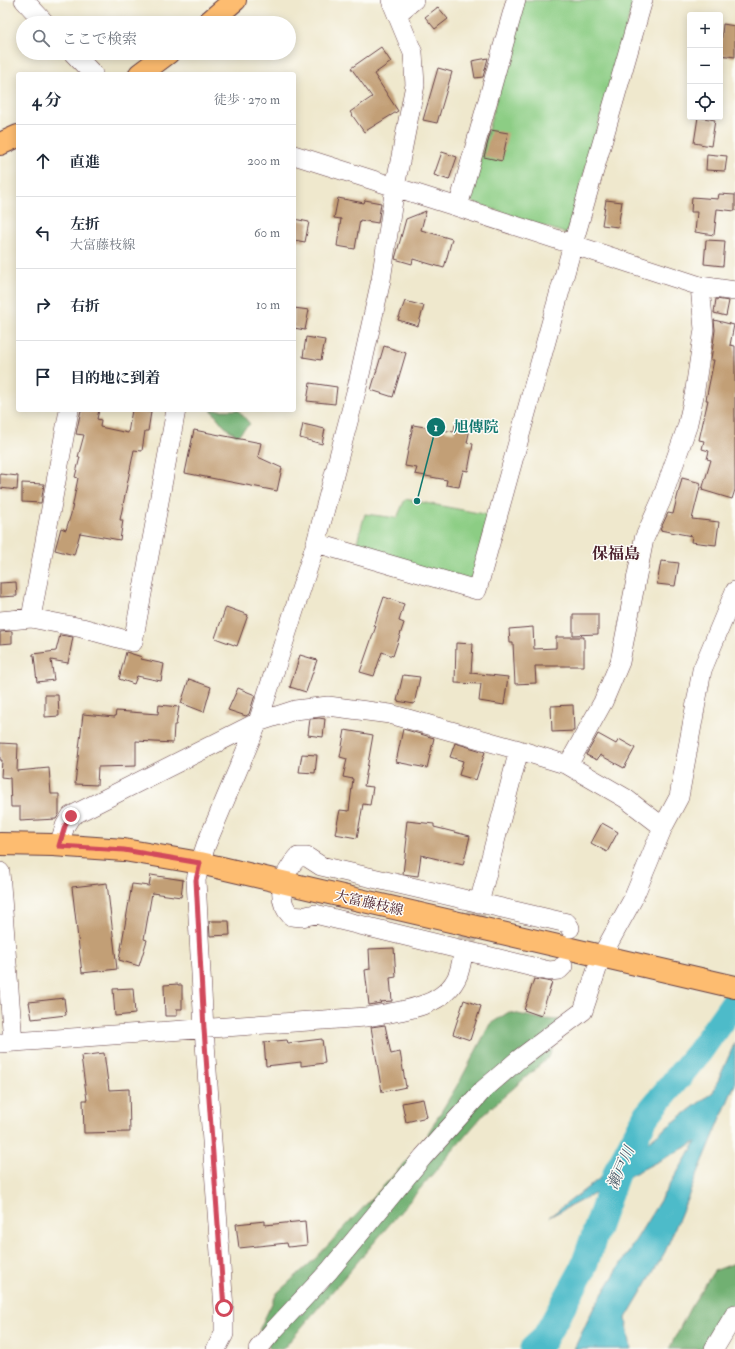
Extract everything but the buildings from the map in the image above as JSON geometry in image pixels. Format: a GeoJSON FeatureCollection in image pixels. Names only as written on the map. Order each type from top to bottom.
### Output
{"type":"FeatureCollection","features":[{"type":"Feature","properties":{"kind":"main road"},"geometry":{"type":"LineString","coordinates":[[216,16],[235,0]]}},
{"type":"Feature","properties":{"kind":"main road"},"geometry":{"type":"LineString","coordinates":[[143,72],[159,60]]}},
{"type":"Feature","properties":{"kind":"main road"},"geometry":{"type":"LineString","coordinates":[[0,144],[16,137]]}},
{"type":"Feature","properties":{"kind":"main road","name":"大富藤枝線"},"geometry":{"type":"LineString","coordinates":[[0,844],[124,850],[200,863],[735,987]]}},
{"type":"Feature","properties":{"kind":"street"},"geometry":{"type":"LineString","coordinates":[[24,0],[39,16]]}},
{"type":"Feature","properties":{"kind":"street"},"geometry":{"type":"LineString","coordinates":[[216,1349],[224,1334],[224,1308],[204,1029],[196,880],[206,845],[258,722],[316,543],[357,388],[381,280],[395,187],[415,85],[413,53],[394,7],[414,0]]}},
{"type":"Feature","properties":{"kind":"street"},"geometry":{"type":"LineString","coordinates":[[458,207],[516,0]]}},
{"type":"Feature","properties":{"kind":"street"},"geometry":{"type":"LineString","coordinates":[[316,543],[477,590],[573,244],[643,0]]}},
{"type":"Feature","properties":{"kind":"street"},"geometry":{"type":"LineString","coordinates":[[80,60],[91,72]]}},
{"type":"Feature","properties":{"kind":"street"},"geometry":{"type":"LineString","coordinates":[[296,156],[700,286],[735,291]]}},
{"type":"Feature","properties":{"kind":"street"},"geometry":{"type":"LineString","coordinates":[[568,765],[603,702],[620,662],[644,539],[660,501],[687,427],[694,396],[704,329],[700,286]]}},
{"type":"Feature","properties":{"kind":"street"},"geometry":{"type":"LineString","coordinates":[[31,618],[69,412]]}},
{"type":"Feature","properties":{"kind":"street"},"geometry":{"type":"LineString","coordinates":[[0,621],[31,618],[82,628],[133,642],[176,412]]}},
{"type":"Feature","properties":{"kind":"street"},"geometry":{"type":"LineString","coordinates":[[258,1349],[329,1271],[423,1157],[483,1090],[519,1059],[583,1011],[608,958],[663,826],[679,797],[702,670],[735,591]]}},
{"type":"Feature","properties":{"kind":"street"},"geometry":{"type":"LineString","coordinates":[[59,846],[65,826],[71,816],[258,722],[295,710],[328,706],[390,714],[568,765],[625,798],[663,826]]}},
{"type":"Feature","properties":{"kind":"street"},"geometry":{"type":"LineString","coordinates":[[479,902],[519,750]]}},
{"type":"Feature","properties":{"kind":"street"},"geometry":{"type":"LineString","coordinates":[[563,966],[559,970],[549,971],[315,914],[292,916],[286,910],[282,901],[282,882],[292,864],[298,857],[306,857],[321,866],[567,923],[570,928]]}},
{"type":"Feature","properties":{"kind":"street"},"geometry":{"type":"LineString","coordinates":[[0,872],[6,1043],[366,1017],[423,1005],[441,997],[451,988],[458,974],[464,950]]}},
{"type":"Feature","properties":{"kind":"street"},"geometry":{"type":"LineString","coordinates":[[714,1349],[735,1314]]}},
{"type":"Feature","properties":{"kind":"green space"},"geometry":{"type":"Polygon","coordinates":[[[523,0],[634,0],[567,234],[469,201],[523,0]]]}},
{"type":"Feature","properties":{"kind":"green space"},"geometry":{"type":"Polygon","coordinates":[[[213,412],[240,412],[250,424],[237,436],[224,426],[213,412]]]}},
{"type":"Feature","properties":{"kind":"green space"},"geometry":{"type":"Polygon","coordinates":[[[405,499],[489,515],[472,583],[355,549],[365,514],[397,518],[405,499]]]}},
{"type":"Feature","properties":{"kind":"green space"},"geometry":{"type":"Polygon","coordinates":[[[509,1012],[541,1019],[565,1020],[549,1057],[484,1114],[283,1349],[270,1349],[259,1330],[277,1293],[316,1258],[404,1164],[427,1135],[461,1079],[490,1024],[509,1012]]]}},
{"type":"Feature","properties":{"kind":"green space"},"geometry":{"type":"Polygon","coordinates":[[[735,1263],[735,1302],[707,1349],[669,1349],[690,1308],[714,1271],[735,1263]]]}},
{"type":"Feature","properties":{"kind":"water"},"geometry":{"type":"Polygon","coordinates":[[[735,1042],[735,1084],[665,1252],[626,1318],[631,1349],[574,1349],[593,1309],[696,1142],[549,1217],[713,1092],[735,1042]]]}},
{"type":"Feature","properties":{"kind":"waterway","name":"瀬戸川"},"geometry":{"type":"LineString","coordinates":[[533,1349],[544,1339],[582,1271],[617,1171],[646,1116],[699,1052],[735,1001]]}},
{"type":"Feature","properties":{"kind":"tunnel"},"geometry":{"type":"LineString","coordinates":[[464,950],[479,903]]}},
{"type":"Feature","properties":{"kind":"place","name":"旭傳院"},"geometry":{"type":"Point","coordinates":[417,501]}},
{"type":"Feature","properties":{"kind":"district","name":"保福島"},"geometry":{"type":"Point","coordinates":[616,554]}},
{"type":"Feature","properties":{"kind":"route"},"geometry":{"type":"LineString","coordinates":[[71,816],[65,826],[59,846],[124,850],[200,863],[196,880],[204,1029],[224,1308]]}}]}
